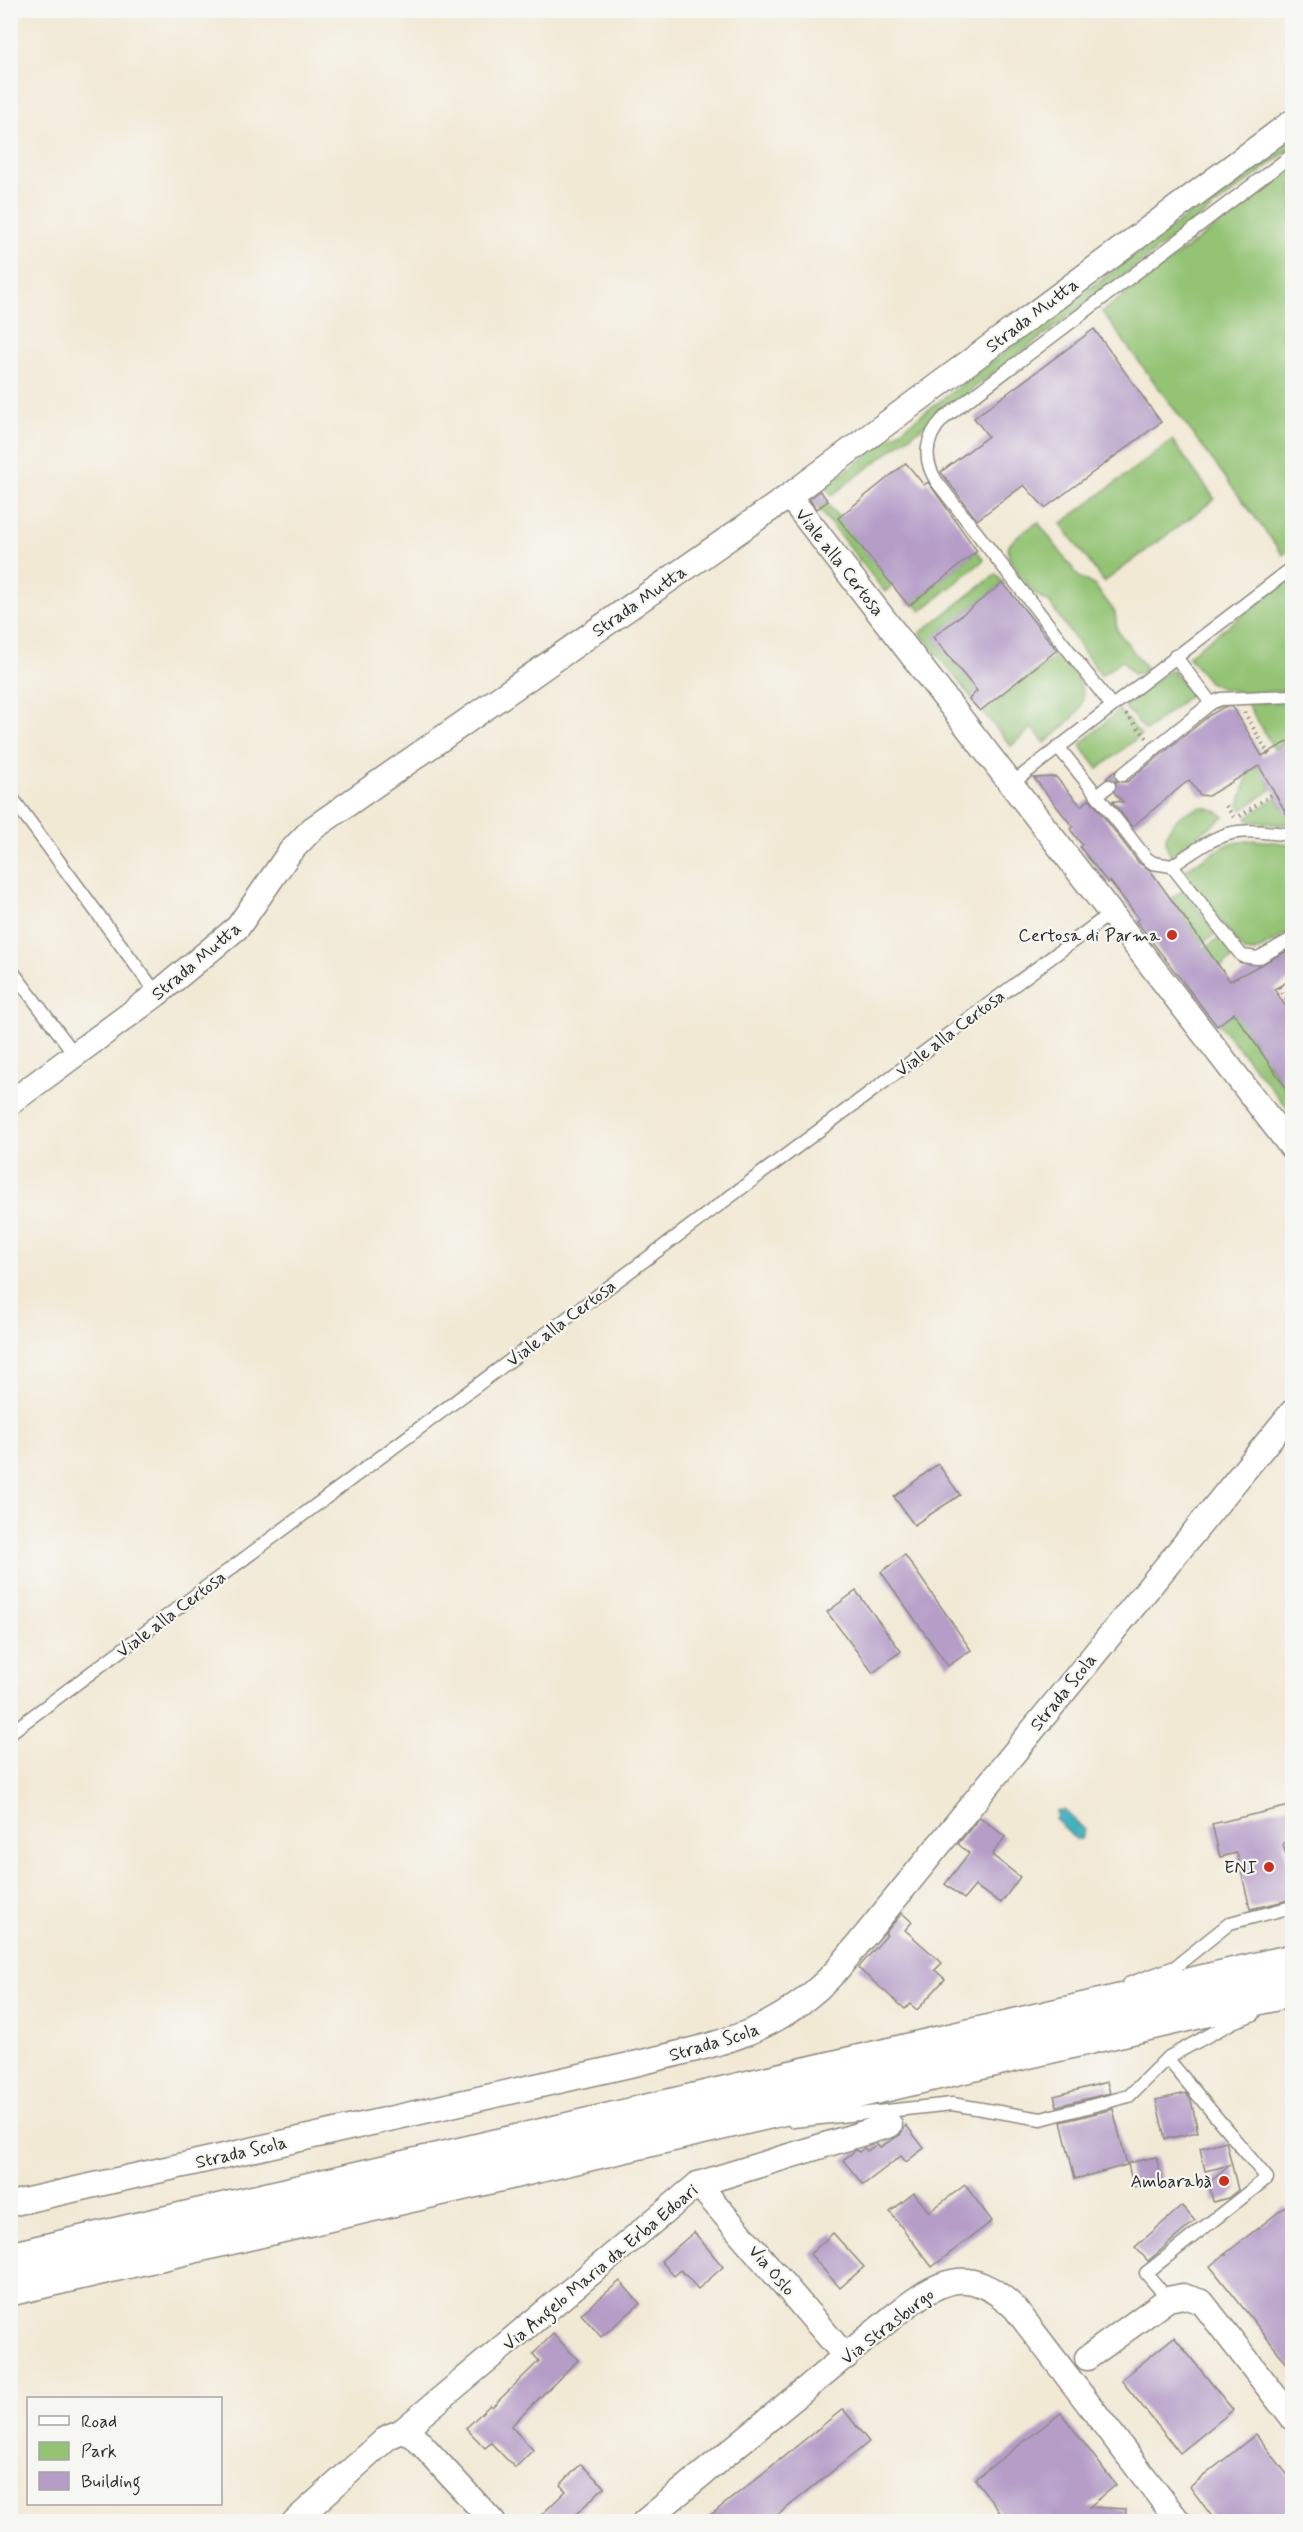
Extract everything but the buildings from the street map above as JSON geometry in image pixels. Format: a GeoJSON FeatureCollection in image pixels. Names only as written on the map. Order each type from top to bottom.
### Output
{"type":"FeatureCollection","features":[{"type":"Feature","properties":{"kind":"highway"},"geometry":{"type":"LineString","coordinates":[[10,2259],[1293,1961]]}},
{"type":"Feature","properties":{"kind":"highway"},"geometry":{"type":"LineString","coordinates":[[10,2289],[680,2133],[1276,2003]]}},
{"type":"Feature","properties":{"kind":"street","name":"Strada Mutta"},"geometry":{"type":"LineString","coordinates":[[10,1103],[76,1056],[238,927],[290,852],[312,829],[789,496],[1293,122]]}},
{"type":"Feature","properties":{"kind":"street","name":"Viale alla Certosa"},"geometry":{"type":"LineString","coordinates":[[789,496],[1293,1148]]}},
{"type":"Feature","properties":{"kind":"street","name":"Strada Scola"},"geometry":{"type":"LineString","coordinates":[[10,2204],[654,2059],[741,2036],[780,2019],[811,1996],[843,1963],[1293,1412]]}},
{"type":"Feature","properties":{"kind":"street","name":"Via Angelo Maria da Erba Edoari"},"geometry":{"type":"LineString","coordinates":[[294,2522],[388,2437],[408,2434],[698,2184],[890,2126]]}},
{"type":"Feature","properties":{"kind":"street","name":"Via Oslo"},"geometry":{"type":"LineString","coordinates":[[698,2184],[846,2357]]}},
{"type":"Feature","properties":{"kind":"street","name":"Via Strasburgo"},"geometry":{"type":"LineString","coordinates":[[644,2522],[930,2288],[952,2282],[972,2282],[998,2292],[1014,2308],[1179,2522]]}},
{"type":"Feature","properties":{"kind":"street"},"geometry":{"type":"LineString","coordinates":[[1048,2351],[1063,2356],[1087,2358],[1168,2299],[1183,2296],[1202,2302],[1293,2418]]}},
{"type":"Feature","properties":{"kind":"street"},"geometry":{"type":"LineString","coordinates":[[1080,2394],[1087,2358]]}},
{"type":"Feature","properties":{"kind":"street"},"geometry":{"type":"LineString","coordinates":[[408,2434],[493,2522]]}},
{"type":"Feature","properties":{"kind":"lane"},"geometry":{"type":"LineString","coordinates":[[1114,704],[937,482],[928,464],[928,444],[931,434],[945,418],[1293,155]]}},
{"type":"Feature","properties":{"kind":"lane"},"geometry":{"type":"LineString","coordinates":[[1011,784],[1175,656],[1293,568]]}},
{"type":"Feature","properties":{"kind":"lane"},"geometry":{"type":"LineString","coordinates":[[1175,656],[1211,703]]}},
{"type":"Feature","properties":{"kind":"lane"},"geometry":{"type":"LineString","coordinates":[[1122,775],[1211,703],[1236,699],[1293,696]]}},
{"type":"Feature","properties":{"kind":"lane"},"geometry":{"type":"LineString","coordinates":[[1058,747],[1148,860],[1172,866],[1242,956],[1258,958],[1293,939]]}},
{"type":"Feature","properties":{"kind":"lane"},"geometry":{"type":"LineString","coordinates":[[1097,795],[1109,786]]}},
{"type":"Feature","properties":{"kind":"lane"},"geometry":{"type":"LineString","coordinates":[[10,795],[156,994]]}},
{"type":"Feature","properties":{"kind":"lane"},"geometry":{"type":"LineString","coordinates":[[1172,866],[1235,825],[1253,830],[1293,835]]}},
{"type":"Feature","properties":{"kind":"lane","name":"Viale alla Certosa"},"geometry":{"type":"LineString","coordinates":[[10,1733],[1111,913]]}},
{"type":"Feature","properties":{"kind":"lane"},"geometry":{"type":"LineString","coordinates":[[10,968],[76,1056]]}},
{"type":"Feature","properties":{"kind":"lane"},"geometry":{"type":"LineString","coordinates":[[984,2032],[1175,1967],[1230,1923],[1293,1907]]}},
{"type":"Feature","properties":{"kind":"lane"},"geometry":{"type":"LineString","coordinates":[[680,2133],[952,2104],[1041,2119],[1129,2096],[1167,2058],[1235,2021],[1276,2003],[1293,2002]]}},
{"type":"Feature","properties":{"kind":"lane"},"geometry":{"type":"LineString","coordinates":[[1167,2058],[1267,2178],[1146,2273],[1168,2299]]}},
{"type":"Feature","properties":{"kind":"path"},"geometry":{"type":"LineString","coordinates":[[1236,699],[1270,756]]}},
{"type":"Feature","properties":{"kind":"path"},"geometry":{"type":"LineString","coordinates":[[1114,704],[1156,748]]}},
{"type":"Feature","properties":{"kind":"path"},"geometry":{"type":"LineString","coordinates":[[1226,806],[1235,825],[1274,793]]}},
{"type":"Feature","properties":{"kind":"path"},"geometry":{"type":"LineString","coordinates":[[1279,987],[1293,1007]]}},
{"type":"Feature","properties":{"kind":"green space"},"geometry":{"type":"Polygon","coordinates":[[[1292,137],[1292,148],[832,495],[825,487],[1292,137]]]}},
{"type":"Feature","properties":{"kind":"green space"},"geometry":{"type":"Polygon","coordinates":[[[1292,162],[1292,548],[1283,555],[1102,312],[1241,207],[1239,203],[1292,162]]]}},
{"type":"Feature","properties":{"kind":"green space"},"geometry":{"type":"Polygon","coordinates":[[[1172,440],[1215,499],[1104,582],[1061,524],[1172,440]]]}},
{"type":"Feature","properties":{"kind":"green space"},"geometry":{"type":"Polygon","coordinates":[[[826,502],[893,585],[885,592],[818,508],[826,502]]]}},
{"type":"Feature","properties":{"kind":"green space"},"geometry":{"type":"Polygon","coordinates":[[[1038,522],[1079,577],[1095,586],[1115,612],[1117,630],[1147,669],[1133,674],[1122,660],[1101,676],[1048,601],[1034,592],[1015,568],[1008,552],[1009,546],[1038,522]]]}},
{"type":"Feature","properties":{"kind":"green space"},"geometry":{"type":"Polygon","coordinates":[[[977,551],[984,560],[921,611],[913,602],[977,551]]]}},
{"type":"Feature","properties":{"kind":"green space"},"geometry":{"type":"Polygon","coordinates":[[[996,574],[1003,583],[934,637],[978,692],[971,697],[920,633],[996,574]]]}},
{"type":"Feature","properties":{"kind":"green space"},"geometry":{"type":"Polygon","coordinates":[[[1292,578],[1292,690],[1246,693],[1220,688],[1209,682],[1188,656],[1292,578]]]}},
{"type":"Feature","properties":{"kind":"green space"},"geometry":{"type":"Polygon","coordinates":[[[1059,653],[1079,682],[1083,692],[1078,711],[1045,743],[1032,728],[1011,746],[983,712],[1059,653]]]}},
{"type":"Feature","properties":{"kind":"green space"},"geometry":{"type":"Polygon","coordinates":[[[1171,669],[1191,694],[1146,731],[1124,706],[1171,669]]]}},
{"type":"Feature","properties":{"kind":"green space"},"geometry":{"type":"Polygon","coordinates":[[[1289,702],[1292,708],[1292,739],[1274,749],[1247,703],[1289,702]]]}},
{"type":"Feature","properties":{"kind":"green space"},"geometry":{"type":"Polygon","coordinates":[[[1119,710],[1141,735],[1098,769],[1080,745],[1119,710]]]}},
{"type":"Feature","properties":{"kind":"green space"},"geometry":{"type":"Polygon","coordinates":[[[1263,763],[1271,776],[1266,779],[1272,789],[1242,810],[1239,805],[1249,771],[1263,763]]]}},
{"type":"Feature","properties":{"kind":"green space"},"geometry":{"type":"Polygon","coordinates":[[[1276,797],[1283,808],[1288,806],[1292,822],[1279,825],[1249,821],[1247,817],[1276,797]]]}},
{"type":"Feature","properties":{"kind":"green space"},"geometry":{"type":"Polygon","coordinates":[[[1204,807],[1215,810],[1224,817],[1171,855],[1166,838],[1168,830],[1180,817],[1204,807]]]}},
{"type":"Feature","properties":{"kind":"green space"},"geometry":{"type":"Polygon","coordinates":[[[1254,840],[1292,844],[1292,931],[1255,952],[1244,951],[1183,871],[1228,844],[1254,840]]]}},
{"type":"Feature","properties":{"kind":"green space"},"geometry":{"type":"Polygon","coordinates":[[[1183,890],[1216,933],[1202,944],[1171,899],[1183,890]]]}},
{"type":"Feature","properties":{"kind":"green space"},"geometry":{"type":"Polygon","coordinates":[[[1220,938],[1234,957],[1220,968],[1205,948],[1220,938]]]}},
{"type":"Feature","properties":{"kind":"green space"},"geometry":{"type":"Polygon","coordinates":[[[1239,1009],[1256,1046],[1266,1040],[1276,1055],[1267,1061],[1290,1095],[1292,1093],[1292,1114],[1219,1024],[1239,1009]]]}},
{"type":"Feature","properties":{"kind":"water"},"geometry":{"type":"Polygon","coordinates":[[[1064,1810],[1085,1830],[1081,1839],[1075,1839],[1055,1819],[1056,1811],[1062,1812],[1064,1810]]]}},
{"type":"Feature","properties":{"kind":"place","name":"Certosa di Parma"},"geometry":{"type":"Point","coordinates":[1172,935]}},
{"type":"Feature","properties":{"kind":"place","name":"ENI"},"geometry":{"type":"Point","coordinates":[1269,1867]}},
{"type":"Feature","properties":{"kind":"place","name":"Ambarabà"},"geometry":{"type":"Point","coordinates":[1224,2181]}}]}
